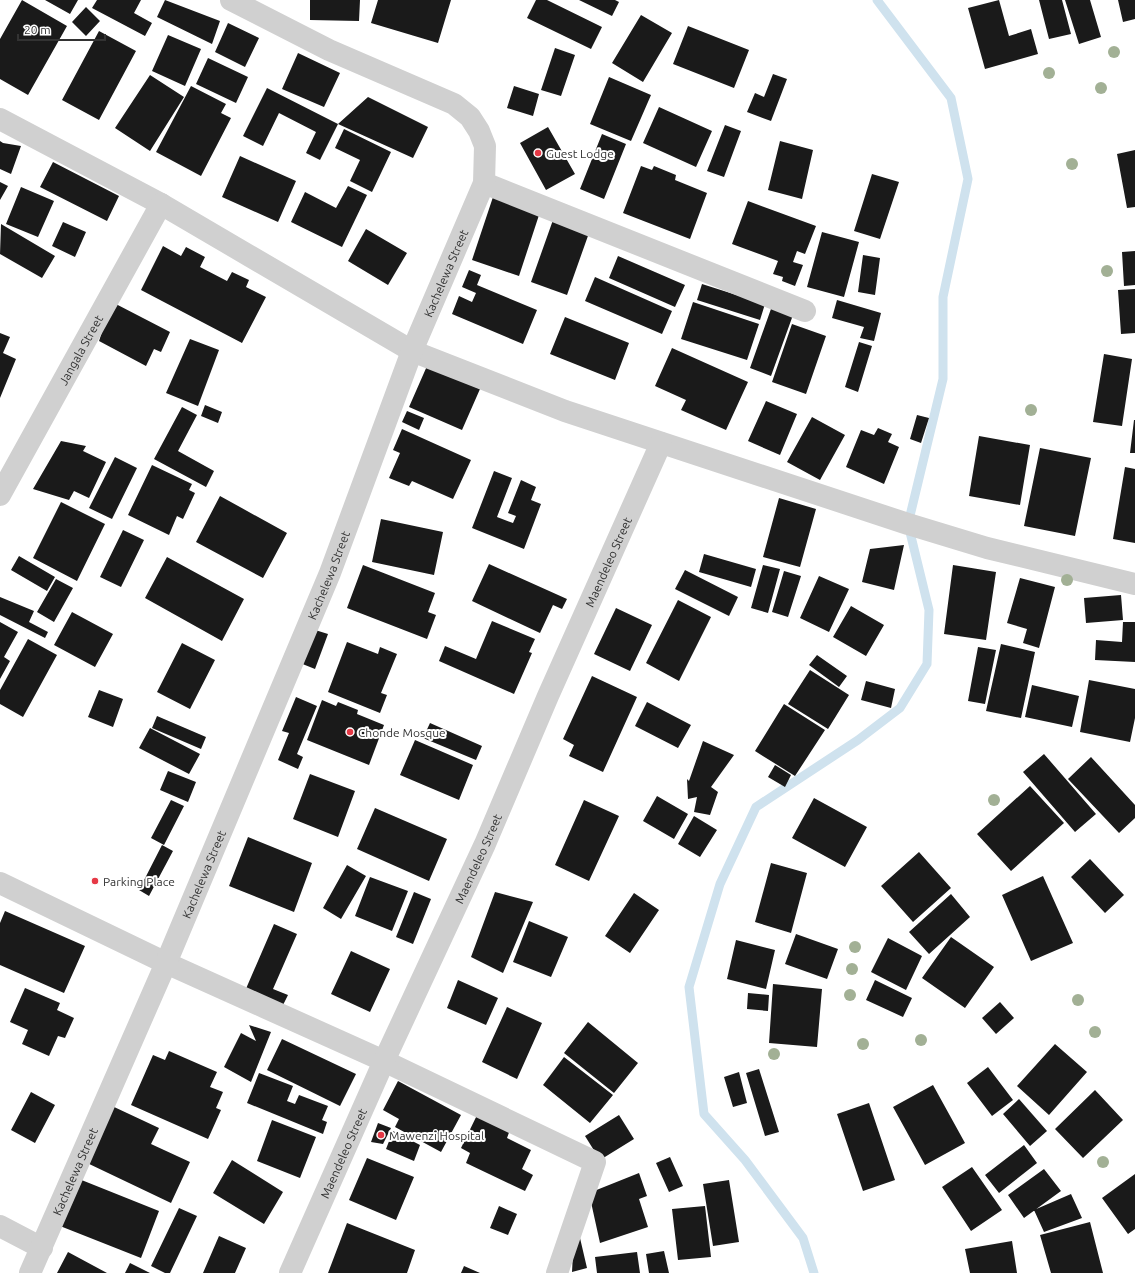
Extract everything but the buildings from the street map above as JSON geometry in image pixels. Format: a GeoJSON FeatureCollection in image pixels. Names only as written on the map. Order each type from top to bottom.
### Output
{"type":"FeatureCollection","features":[{"type":"Feature","properties":{"kind":"street","name":"Kachelewa Street"},"geometry":{"type":"LineString","coordinates":[[30,1273],[166,963],[330,573],[412,351],[484,183],[485,146],[479,131],[470,117],[454,104],[329,50],[243,3]]}},
{"type":"Feature","properties":{"kind":"street"},"geometry":{"type":"LineString","coordinates":[[0,119],[161,204],[412,351],[564,411],[908,524],[987,548],[1135,584]]}},
{"type":"Feature","properties":{"kind":"street"},"geometry":{"type":"LineString","coordinates":[[484,183],[805,311]]}},
{"type":"Feature","properties":{"kind":"street","name":"Jangala Street"},"geometry":{"type":"LineString","coordinates":[[0,495],[161,204]]}},
{"type":"Feature","properties":{"kind":"street","name":"Maendeleo Street"},"geometry":{"type":"LineString","coordinates":[[290,1273],[384,1061],[485,844],[548,696],[661,443]]}},
{"type":"Feature","properties":{"kind":"street"},"geometry":{"type":"LineString","coordinates":[[0,883],[166,963],[384,1061],[595,1162],[557,1273]]}},
{"type":"Feature","properties":{"kind":"street"},"geometry":{"type":"LineString","coordinates":[[0,1226],[42,1248]]}},
{"type":"Feature","properties":{"kind":"waterway"},"geometry":{"type":"LineString","coordinates":[[814,1273],[803,1238],[745,1160],[704,1114],[689,987],[720,884],[756,807],[858,740],[900,708],[927,664],[929,610],[908,524],[943,379],[943,297],[968,179],[951,98],[877,0]]}},
{"type":"Feature","properties":{"kind":"place","name":"Guest Lodge"},"geometry":{"type":"Point","coordinates":[538,153]}},
{"type":"Feature","properties":{"kind":"place","name":"Chonde Mosque"},"geometry":{"type":"Point","coordinates":[350,732]}},
{"type":"Feature","properties":{"kind":"place","name":"Parking Place"},"geometry":{"type":"Point","coordinates":[95,881]}},
{"type":"Feature","properties":{"kind":"place","name":"Mawenzi Hospital"},"geometry":{"type":"Point","coordinates":[381,1135]}}]}
